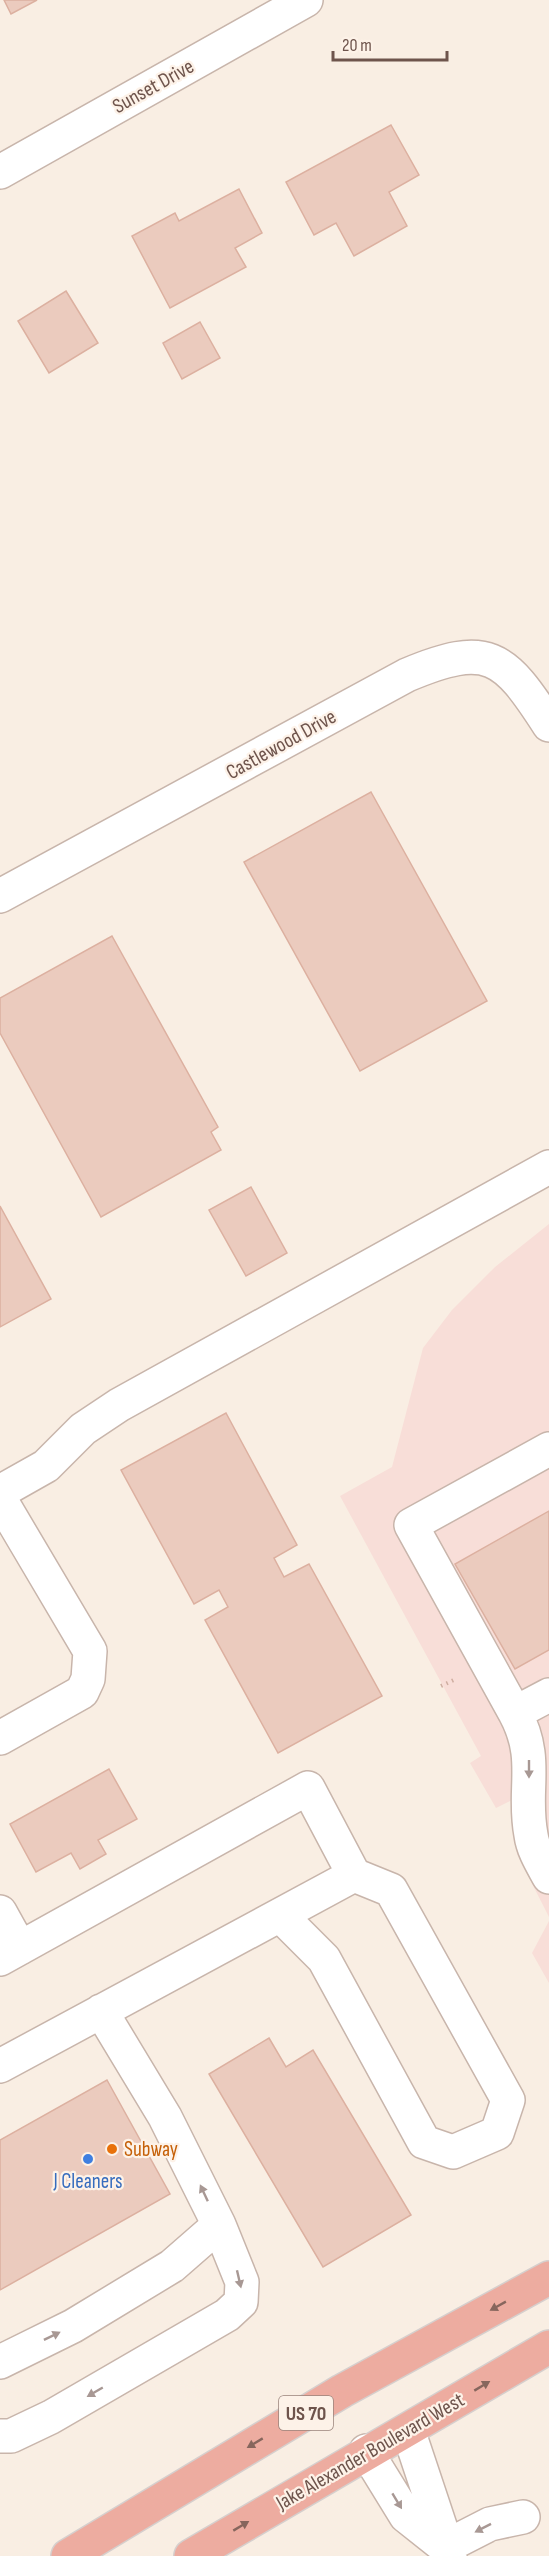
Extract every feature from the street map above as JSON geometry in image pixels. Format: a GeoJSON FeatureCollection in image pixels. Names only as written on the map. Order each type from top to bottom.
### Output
{"type":"FeatureCollection","features":[{"type":"Feature","properties":{"kind":"highway","name":"US 70"},"geometry":{"type":"LineString","coordinates":[[68,2556],[342,2391],[549,2278]]}},
{"type":"Feature","properties":{"kind":"highway","name":"Jake Alexander Boulevard West"},"geometry":{"type":"LineString","coordinates":[[191,2556],[366,2451],[408,2430],[549,2347]]}},
{"type":"Feature","properties":{"kind":"street","name":"Sunset Drive"},"geometry":{"type":"LineString","coordinates":[[0,172],[306,0]]}},
{"type":"Feature","properties":{"kind":"street","name":"Castlewood Drive"},"geometry":{"type":"LineString","coordinates":[[0,896],[407,675],[443,660],[472,657],[502,664],[524,686],[549,725]]}},
{"type":"Feature","properties":{"kind":"street"},"geometry":{"type":"LineString","coordinates":[[0,1492],[46,1466],[83,1429],[119,1405],[549,1167]]}},
{"type":"Feature","properties":{"kind":"street"},"geometry":{"type":"LineString","coordinates":[[549,1449],[411,1525],[515,1713],[528,1741],[530,1834],[536,1853],[549,1877]]}},
{"type":"Feature","properties":{"kind":"street"},"geometry":{"type":"LineString","coordinates":[[0,1499],[90,1651],[88,1679],[82,1692],[0,1738]]}},
{"type":"Feature","properties":{"kind":"street"},"geometry":{"type":"LineString","coordinates":[[515,1713],[549,1695]]}},
{"type":"Feature","properties":{"kind":"street"},"geometry":{"type":"LineString","coordinates":[[0,1911],[10,1954],[308,1788],[354,1875],[391,1890],[508,2100],[497,2133],[453,2152],[424,2142],[324,1959],[280,1915]]}},
{"type":"Feature","properties":{"kind":"street"},"geometry":{"type":"LineString","coordinates":[[549,1801],[546,1814],[549,1830]]}},
{"type":"Feature","properties":{"kind":"street"},"geometry":{"type":"LineString","coordinates":[[0,2066],[354,1875]]}},
{"type":"Feature","properties":{"kind":"street"},"geometry":{"type":"LineString","coordinates":[[0,2436],[11,2436],[51,2417],[227,2315],[241,2302],[242,2282],[219,2225],[165,2117],[101,2011]]}},
{"type":"Feature","properties":{"kind":"street"},"geometry":{"type":"LineString","coordinates":[[0,2362],[73,2326],[172,2266],[219,2225]]}},
{"type":"Feature","properties":{"kind":"street"},"geometry":{"type":"LineString","coordinates":[[408,2430],[448,2552]]}},
{"type":"Feature","properties":{"kind":"street"},"geometry":{"type":"LineString","coordinates":[[366,2451],[406,2516],[448,2552]]}},
{"type":"Feature","properties":{"kind":"street"},"geometry":{"type":"LineString","coordinates":[[448,2552],[490,2524],[523,2517]]}},
{"type":"Feature","properties":{"kind":"shaded area"},"geometry":{"type":"Polygon","coordinates":[[[549,1224],[549,1917],[517,1854],[514,1799],[496,1808],[470,1763],[481,1756],[340,1496],[392,1467],[423,1348],[452,1310],[495,1267],[549,1224]]]}},
{"type":"Feature","properties":{"kind":"shaded area"},"geometry":{"type":"Polygon","coordinates":[[[549,1921],[549,1983],[532,1953],[549,1921]]]}},
{"type":"Feature","properties":{"kind":"building"},"geometry":{"type":"Polygon","coordinates":[[[4,0],[37,0],[11,14],[4,0]]]}},
{"type":"Feature","properties":{"kind":"building"},"geometry":{"type":"Polygon","coordinates":[[[391,125],[419,175],[389,192],[407,226],[354,256],[336,223],[314,235],[286,182],[391,125]]]}},
{"type":"Feature","properties":{"kind":"building"},"geometry":{"type":"Polygon","coordinates":[[[239,189],[262,233],[235,248],[246,267],[170,308],[132,236],[175,213],[179,221],[239,189]]]}},
{"type":"Feature","properties":{"kind":"building"},"geometry":{"type":"Polygon","coordinates":[[[66,291],[98,343],[49,373],[18,321],[66,291]]]}},
{"type":"Feature","properties":{"kind":"building"},"geometry":{"type":"Polygon","coordinates":[[[200,322],[220,358],[182,379],[163,343],[200,322]]]}},
{"type":"Feature","properties":{"kind":"building"},"geometry":{"type":"Polygon","coordinates":[[[371,792],[487,1001],[360,1071],[244,862],[371,792]]]}},
{"type":"Feature","properties":{"kind":"building"},"geometry":{"type":"Polygon","coordinates":[[[112,936],[218,1127],[211,1132],[221,1150],[101,1217],[0,1033],[0,998],[112,936]]]}},
{"type":"Feature","properties":{"kind":"building"},"geometry":{"type":"Polygon","coordinates":[[[251,1187],[287,1253],[246,1276],[209,1210],[251,1187]]]}},
{"type":"Feature","properties":{"kind":"building"},"geometry":{"type":"Polygon","coordinates":[[[0,1206],[51,1299],[0,1327],[0,1206]]]}},
{"type":"Feature","properties":{"kind":"building"},"geometry":{"type":"Polygon","coordinates":[[[226,1413],[297,1545],[274,1558],[284,1577],[309,1564],[382,1696],[278,1753],[205,1620],[228,1607],[219,1590],[194,1604],[121,1470],[226,1413]]]}},
{"type":"Feature","properties":{"kind":"building"},"geometry":{"type":"Polygon","coordinates":[[[549,1511],[549,1650],[515,1669],[455,1564],[549,1511]]]}},
{"type":"Feature","properties":{"kind":"building"},"geometry":{"type":"Polygon","coordinates":[[[109,1769],[137,1819],[98,1840],[106,1854],[80,1869],[71,1853],[36,1872],[10,1824],[109,1769]]]}},
{"type":"Feature","properties":{"kind":"building"},"geometry":{"type":"Polygon","coordinates":[[[269,2038],[286,2067],[313,2050],[411,2215],[323,2267],[209,2074],[269,2038]]]}},
{"type":"Feature","properties":{"kind":"building"},"geometry":{"type":"Polygon","coordinates":[[[107,2080],[170,2194],[0,2290],[0,2140],[107,2080]]]}},
{"type":"Feature","properties":{"kind":"place","name":"Subway"},"geometry":{"type":"Point","coordinates":[112,2149]}},
{"type":"Feature","properties":{"kind":"place","name":"J Cleaners"},"geometry":{"type":"Point","coordinates":[88,2159]}}]}
